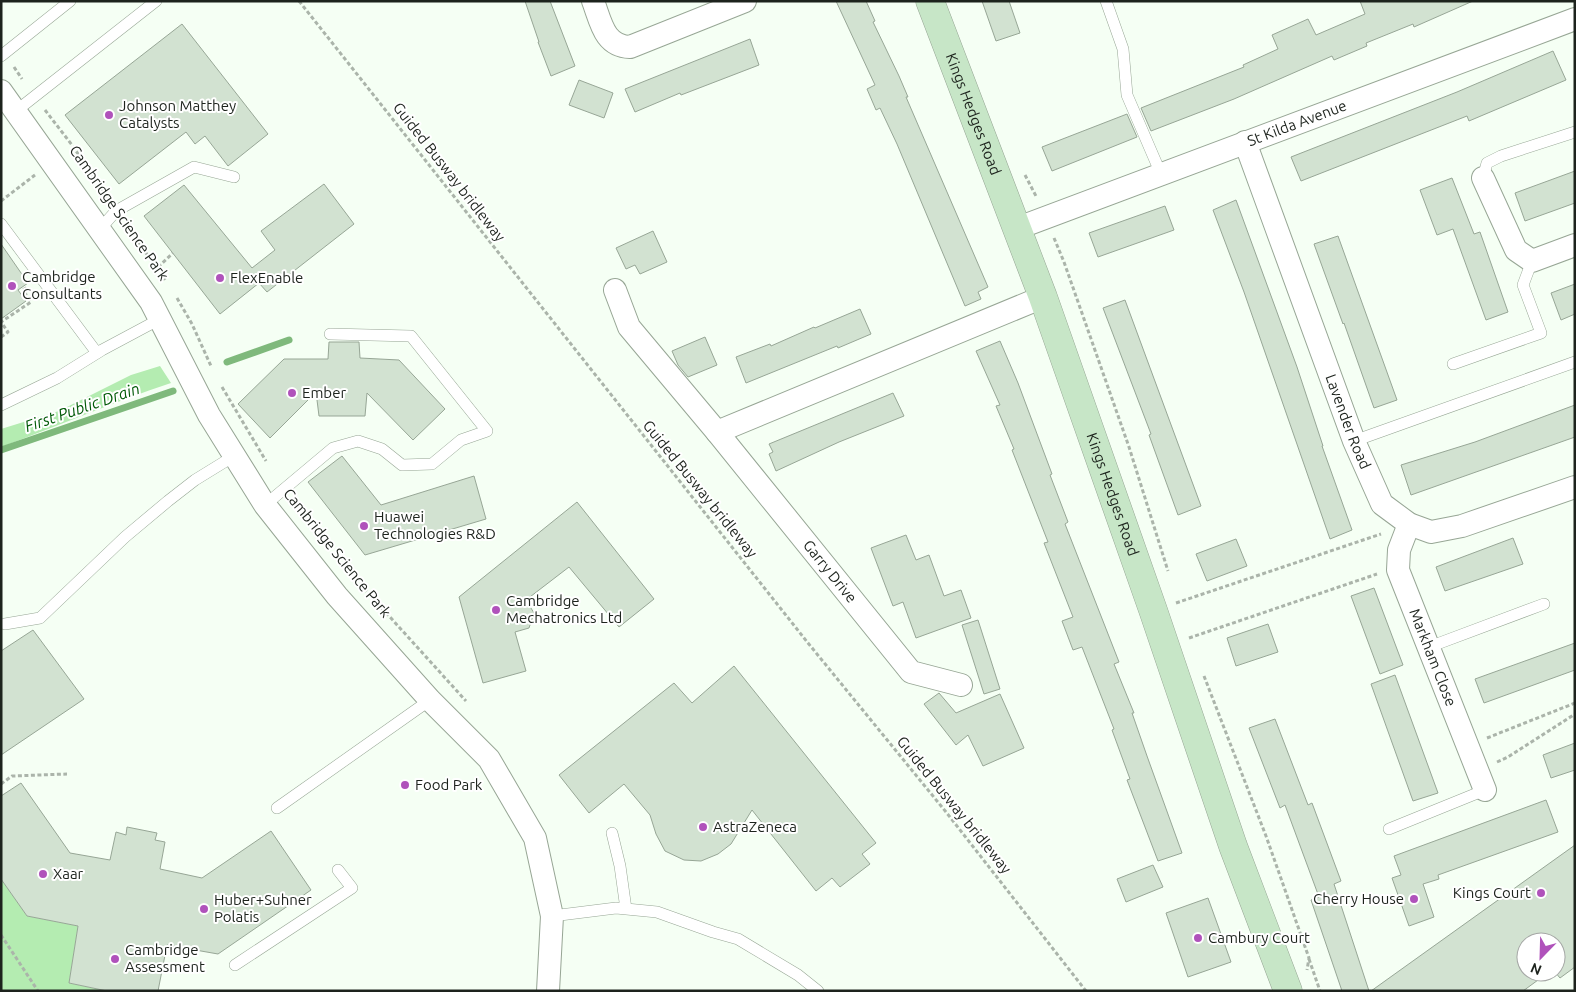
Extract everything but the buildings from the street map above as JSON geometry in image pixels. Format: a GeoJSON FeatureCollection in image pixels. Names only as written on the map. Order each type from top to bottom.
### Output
{"type":"FeatureCollection","features":[{"type":"Feature","properties":{"kind":"street"},"geometry":{"type":"LineString","coordinates":[[593,1],[608,38],[620,46],[630,47],[745,1]]}},
{"type":"Feature","properties":{"kind":"street","name":"Kings Hedges Road"},"geometry":{"type":"LineString","coordinates":[[930,1],[1043,297],[1153,610],[1233,846],[1297,983]]}},
{"type":"Feature","properties":{"kind":"street","name":"St Kilda Avenue"},"geometry":{"type":"LineString","coordinates":[[1018,228],[1575,18]]}},
{"type":"Feature","properties":{"kind":"street","name":"Cambridge Science Park"},"geometry":{"type":"LineString","coordinates":[[1,91],[151,302],[209,415],[265,505],[338,596],[430,700],[489,760],[535,838],[552,916],[548,991]]}},
{"type":"Feature","properties":{"kind":"street","name":"Lavender Road"},"geometry":{"type":"LineString","coordinates":[[1245,142],[1354,441],[1382,504],[1409,524],[1431,532],[1462,526],[1575,487]]}},
{"type":"Feature","properties":{"kind":"street"},"geometry":{"type":"LineString","coordinates":[[1483,178],[1516,250],[1532,261],[1575,245]]}},
{"type":"Feature","properties":{"kind":"street","name":"Garry Drive"},"geometry":{"type":"LineString","coordinates":[[615,290],[630,328],[717,432],[911,672],[961,685]]}},
{"type":"Feature","properties":{"kind":"street"},"geometry":{"type":"LineString","coordinates":[[717,432],[1043,297]]}},
{"type":"Feature","properties":{"kind":"street","name":"Markham Close"},"geometry":{"type":"LineString","coordinates":[[1409,524],[1399,550],[1398,570],[1481,781]]}},
{"type":"Feature","properties":{"kind":"lane"},"geometry":{"type":"LineString","coordinates":[[3,55],[70,1]]}},
{"type":"Feature","properties":{"kind":"lane"},"geometry":{"type":"LineString","coordinates":[[16,111],[156,1]]}},
{"type":"Feature","properties":{"kind":"lane"},"geometry":{"type":"LineString","coordinates":[[1106,1],[1123,49],[1127,95],[1161,174]]}},
{"type":"Feature","properties":{"kind":"lane"},"geometry":{"type":"LineString","coordinates":[[1483,178],[1488,163],[1575,132]]}},
{"type":"Feature","properties":{"kind":"lane"},"geometry":{"type":"LineString","coordinates":[[100,229],[116,211],[194,167],[234,177]]}},
{"type":"Feature","properties":{"kind":"lane"},"geometry":{"type":"LineString","coordinates":[[1,224],[97,353]]}},
{"type":"Feature","properties":{"kind":"lane"},"geometry":{"type":"LineString","coordinates":[[1453,364],[1541,333],[1524,285],[1532,261]]}},
{"type":"Feature","properties":{"kind":"lane"},"geometry":{"type":"LineString","coordinates":[[1,405],[57,378],[97,353],[160,319]]}},
{"type":"Feature","properties":{"kind":"lane"},"geometry":{"type":"LineString","coordinates":[[265,505],[333,448],[358,441],[382,449],[402,464],[432,464],[461,440],[487,431],[411,336],[330,334]]}},
{"type":"Feature","properties":{"kind":"lane"},"geometry":{"type":"LineString","coordinates":[[1354,441],[1575,362]]}},
{"type":"Feature","properties":{"kind":"lane"},"geometry":{"type":"LineString","coordinates":[[5,624],[40,618],[126,537],[161,507],[195,480],[234,456]]}},
{"type":"Feature","properties":{"kind":"lane"},"geometry":{"type":"LineString","coordinates":[[1428,647],[1544,604]]}},
{"type":"Feature","properties":{"kind":"lane"},"geometry":{"type":"LineString","coordinates":[[277,808],[430,700]]}},
{"type":"Feature","properties":{"kind":"lane"},"geometry":{"type":"LineString","coordinates":[[1388,829],[1481,781]]}},
{"type":"Feature","properties":{"kind":"lane"},"geometry":{"type":"LineString","coordinates":[[612,833],[620,866],[626,909]]}},
{"type":"Feature","properties":{"kind":"lane"},"geometry":{"type":"LineString","coordinates":[[235,965],[352,888],[338,870]]}},
{"type":"Feature","properties":{"kind":"lane"},"geometry":{"type":"LineString","coordinates":[[552,916],[616,908],[658,912],[738,939],[798,975],[818,991]]}},
{"type":"Feature","properties":{"kind":"path","name":"Guided Busway bridleway"},"geometry":{"type":"LineString","coordinates":[[298,1],[790,620],[946,812],[1086,991]]}},
{"type":"Feature","properties":{"kind":"path","name":"Cambridge Science Park"},"geometry":{"type":"LineString","coordinates":[[3,55],[72,145],[168,284]]}},
{"type":"Feature","properties":{"kind":"path"},"geometry":{"type":"LineString","coordinates":[[1,201],[52,161]]}},
{"type":"Feature","properties":{"kind":"path"},"geometry":{"type":"LineString","coordinates":[[158,268],[173,253]]}},
{"type":"Feature","properties":{"kind":"path"},"geometry":{"type":"LineString","coordinates":[[1064,262],[1129,447],[1169,574]]}},
{"type":"Feature","properties":{"kind":"path"},"geometry":{"type":"LineString","coordinates":[[1,337],[8,332],[1,322],[31,302],[23,290],[34,283]]}},
{"type":"Feature","properties":{"kind":"path","name":"Cambridge Science Park"},"geometry":{"type":"LineString","coordinates":[[172,292],[192,324],[213,369]]}},
{"type":"Feature","properties":{"kind":"path"},"geometry":{"type":"LineString","coordinates":[[178,354],[202,344]]}},
{"type":"Feature","properties":{"kind":"path","name":"Cambridge Science Park"},"geometry":{"type":"LineString","coordinates":[[220,384],[284,490]]}},
{"type":"Feature","properties":{"kind":"path"},"geometry":{"type":"LineString","coordinates":[[1181,611],[1178,602],[1383,534],[1384,543]]}},
{"type":"Feature","properties":{"kind":"path","name":"Cambridge Science Park"},"geometry":{"type":"LineString","coordinates":[[347,569],[468,703]]}},
{"type":"Feature","properties":{"kind":"path"},"geometry":{"type":"LineString","coordinates":[[1189,638],[1378,574]]}},
{"type":"Feature","properties":{"kind":"path"},"geometry":{"type":"LineString","coordinates":[[1186,629],[1193,647]]}},
{"type":"Feature","properties":{"kind":"path"},"geometry":{"type":"LineString","coordinates":[[1203,674],[1266,836],[1320,991]]}},
{"type":"Feature","properties":{"kind":"path"},"geometry":{"type":"LineString","coordinates":[[1483,740],[1575,703]]}},
{"type":"Feature","properties":{"kind":"path"},"geometry":{"type":"LineString","coordinates":[[1481,781],[1508,757],[1575,714]]}},
{"type":"Feature","properties":{"kind":"path"},"geometry":{"type":"LineString","coordinates":[[1,784],[12,776],[67,774]]}},
{"type":"Feature","properties":{"kind":"path"},"geometry":{"type":"LineString","coordinates":[[1,935],[38,991]]}},
{"type":"Feature","properties":{"kind":"path"},"geometry":{"type":"LineString","coordinates":[[1297,983],[1309,958]]}},
{"type":"Feature","properties":{"kind":"green space"},"geometry":{"type":"Polygon","coordinates":[[[160,366],[171,383],[1,447],[1,429],[59,411],[131,375],[160,366]]]}},
{"type":"Feature","properties":{"kind":"green space"},"geometry":{"type":"Polygon","coordinates":[[[1,879],[27,916],[78,926],[69,983],[107,991],[1,991],[1,879]]]}},
{"type":"Feature","properties":{"kind":"waterway"},"geometry":{"type":"LineString","coordinates":[[227,362],[289,340]]}},
{"type":"Feature","properties":{"kind":"waterway","name":"First Public Drain"},"geometry":{"type":"LineString","coordinates":[[1,450],[173,391]]}},
{"type":"Feature","properties":{"kind":"place","name":"Johnson Matthey Catalysts"},"geometry":{"type":"Point","coordinates":[109,115]}},
{"type":"Feature","properties":{"kind":"place","name":"FlexEnable"},"geometry":{"type":"Point","coordinates":[220,278]}},
{"type":"Feature","properties":{"kind":"place","name":"Cambridge Consultants"},"geometry":{"type":"Point","coordinates":[12,286]}},
{"type":"Feature","properties":{"kind":"place","name":"Ember"},"geometry":{"type":"Point","coordinates":[292,393]}},
{"type":"Feature","properties":{"kind":"place","name":"Huawei Technologies R&D"},"geometry":{"type":"Point","coordinates":[364,526]}},
{"type":"Feature","properties":{"kind":"place","name":"Cambridge Mechatronics Ltd"},"geometry":{"type":"Point","coordinates":[496,610]}},
{"type":"Feature","properties":{"kind":"place","name":"Food Park"},"geometry":{"type":"Point","coordinates":[405,785]}},
{"type":"Feature","properties":{"kind":"place","name":"AstraZeneca"},"geometry":{"type":"Point","coordinates":[703,827]}},
{"type":"Feature","properties":{"kind":"place","name":"Xaar"},"geometry":{"type":"Point","coordinates":[43,874]}},
{"type":"Feature","properties":{"kind":"place","name":"Kings Court"},"geometry":{"type":"Point","coordinates":[1541,893]}},
{"type":"Feature","properties":{"kind":"place","name":"Cherry House"},"geometry":{"type":"Point","coordinates":[1414,899]}},
{"type":"Feature","properties":{"kind":"place","name":"Huber+Suhner Polatis"},"geometry":{"type":"Point","coordinates":[204,909]}},
{"type":"Feature","properties":{"kind":"place","name":"Cambury Court"},"geometry":{"type":"Point","coordinates":[1198,938]}},
{"type":"Feature","properties":{"kind":"place","name":"Cambridge Assessment"},"geometry":{"type":"Point","coordinates":[115,959]}}]}
